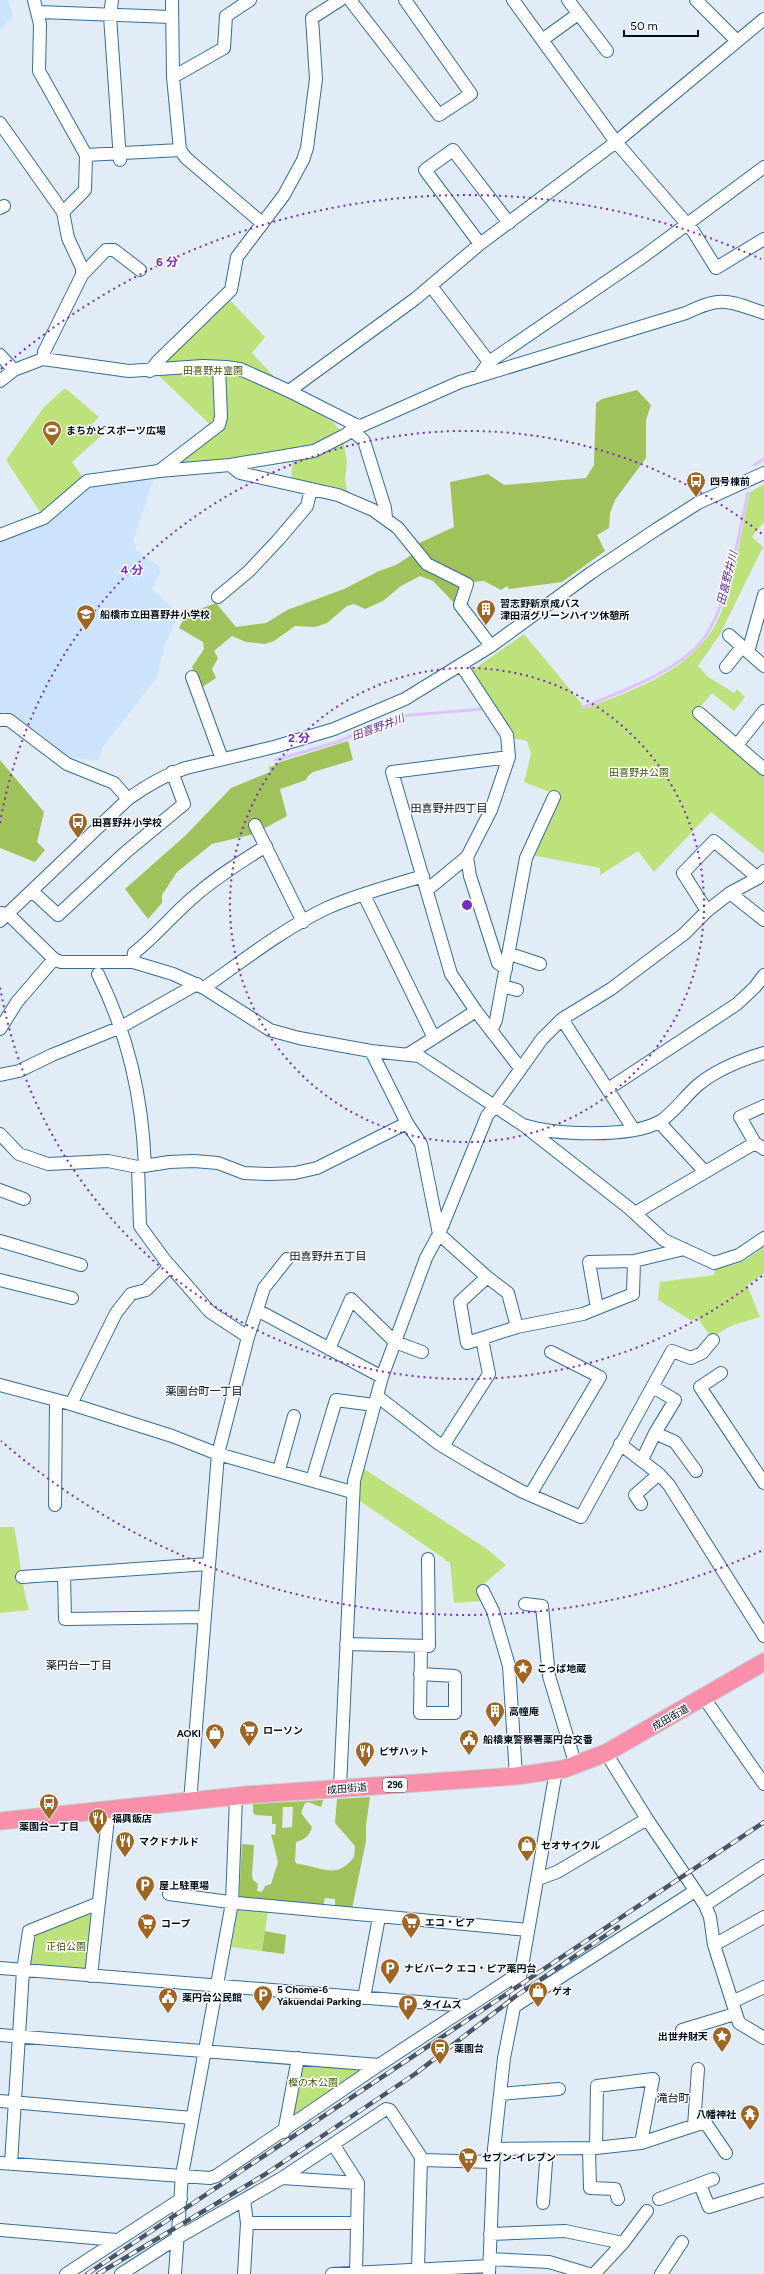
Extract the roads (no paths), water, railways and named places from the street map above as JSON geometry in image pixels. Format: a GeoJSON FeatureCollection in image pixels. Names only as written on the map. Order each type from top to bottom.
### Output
{"type":"FeatureCollection","features":[{"type":"Feature","properties":{"kind":"highway","name":"成田街道"},"geometry":{"type":"LineString","coordinates":[[0,1820],[236,1797],[516,1776],[556,1771],[576,1766],[606,1753],[704,1698],[764,1662]]}},
{"type":"Feature","properties":{"kind":"street"},"geometry":{"type":"LineString","coordinates":[[34,0],[39,12],[39,71],[86,155],[85,190],[62,212]]}},
{"type":"Feature","properties":{"kind":"street"},"geometry":{"type":"LineString","coordinates":[[112,0],[110,16],[120,157]]}},
{"type":"Feature","properties":{"kind":"street"},"geometry":{"type":"LineString","coordinates":[[172,0],[173,77],[180,150],[186,158],[262,224]]}},
{"type":"Feature","properties":{"kind":"street"},"geometry":{"type":"LineString","coordinates":[[173,77],[224,48],[226,16],[250,0]]}},
{"type":"Feature","properties":{"kind":"street"},"geometry":{"type":"LineString","coordinates":[[150,371],[158,361],[231,290],[237,257],[284,196],[303,160],[307,148],[316,79],[312,18],[340,0]]}},
{"type":"Feature","properties":{"kind":"street"},"geometry":{"type":"LineString","coordinates":[[350,0],[439,115],[471,94],[405,0]]}},
{"type":"Feature","properties":{"kind":"street"},"geometry":{"type":"LineString","coordinates":[[513,0],[616,142],[693,231],[716,268],[764,239]]}},
{"type":"Feature","properties":{"kind":"street"},"geometry":{"type":"LineString","coordinates":[[568,0],[607,51]]}},
{"type":"Feature","properties":{"kind":"street"},"geometry":{"type":"LineString","coordinates":[[696,0],[737,41]]}},
{"type":"Feature","properties":{"kind":"street"},"geometry":{"type":"LineString","coordinates":[[39,12],[110,16],[172,17]]}},
{"type":"Feature","properties":{"kind":"street"},"geometry":{"type":"LineString","coordinates":[[542,40],[578,14]]}},
{"type":"Feature","properties":{"kind":"street"},"geometry":{"type":"LineString","coordinates":[[289,391],[431,286],[480,244],[616,142],[764,20]]}},
{"type":"Feature","properties":{"kind":"street"},"geometry":{"type":"LineString","coordinates":[[0,123],[62,212],[68,238],[82,268],[82,275]]}},
{"type":"Feature","properties":{"kind":"street"},"geometry":{"type":"LineString","coordinates":[[86,155],[120,157],[180,150]]}},
{"type":"Feature","properties":{"kind":"street"},"geometry":{"type":"LineString","coordinates":[[480,244],[424,170],[453,150],[508,223]]}},
{"type":"Feature","properties":{"kind":"street"},"geometry":{"type":"LineString","coordinates":[[479,376],[489,362],[686,224],[764,167]]}},
{"type":"Feature","properties":{"kind":"street"},"geometry":{"type":"LineString","coordinates":[[43,359],[44,352],[82,275],[106,250],[114,250],[140,270]]}},
{"type":"Feature","properties":{"kind":"street"},"geometry":{"type":"LineString","coordinates":[[431,286],[489,362]]}},
{"type":"Feature","properties":{"kind":"street"},"geometry":{"type":"LineString","coordinates":[[0,535],[44,518],[87,481],[159,471],[230,465],[314,451],[354,428],[460,382],[686,313],[703,305],[726,300],[764,313]]}},
{"type":"Feature","properties":{"kind":"street"},"geometry":{"type":"LineString","coordinates":[[0,355],[14,370]]}},
{"type":"Feature","properties":{"kind":"street"},"geometry":{"type":"LineString","coordinates":[[0,381],[14,370],[43,359],[129,371],[150,371],[203,366],[240,369],[289,391],[354,428],[364,441],[385,508],[386,518]]}},
{"type":"Feature","properties":{"kind":"street"},"geometry":{"type":"LineString","coordinates":[[159,471],[219,425],[221,417],[219,367]]}},
{"type":"Feature","properties":{"kind":"street"},"geometry":{"type":"LineString","coordinates":[[230,465],[240,472],[338,495],[386,518],[398,528],[427,564],[467,584],[460,605],[491,646]]}},
{"type":"Feature","properties":{"kind":"street"},"geometry":{"type":"LineString","coordinates":[[764,473],[698,503],[591,573],[491,646],[406,699],[334,730],[274,748],[222,759],[172,772],[143,788],[128,799],[33,892],[3,916],[54,959],[61,962],[133,962],[173,974],[200,986],[270,1030],[299,1038],[371,1051],[419,1056],[523,1125],[635,1213],[664,1240],[714,1263],[738,1255],[764,1238]]}},
{"type":"Feature","properties":{"kind":"street"},"geometry":{"type":"LineString","coordinates":[[218,597],[249,572],[279,539],[307,506],[311,489]]}},
{"type":"Feature","properties":{"kind":"street"},"geometry":{"type":"LineString","coordinates":[[726,667],[745,650],[764,595]]}},
{"type":"Feature","properties":{"kind":"street"},"geometry":{"type":"LineString","coordinates":[[728,635],[764,666]]}},
{"type":"Feature","properties":{"kind":"street"},"geometry":{"type":"LineString","coordinates":[[427,890],[467,857],[491,810],[509,757],[507,735],[461,665]]}},
{"type":"Feature","properties":{"kind":"street"},"geometry":{"type":"LineString","coordinates":[[192,677],[222,759]]}},
{"type":"Feature","properties":{"kind":"street"},"geometry":{"type":"LineString","coordinates":[[737,745],[764,711]]}},
{"type":"Feature","properties":{"kind":"street"},"geometry":{"type":"LineString","coordinates":[[699,714],[764,769]]}},
{"type":"Feature","properties":{"kind":"street"},"geometry":{"type":"LineString","coordinates":[[0,720],[9,720],[40,746],[68,764],[114,783],[128,799]]}},
{"type":"Feature","properties":{"kind":"street"},"geometry":{"type":"LineString","coordinates":[[509,757],[392,772],[452,974],[491,1032],[520,1068]]}},
{"type":"Feature","properties":{"kind":"street"},"geometry":{"type":"LineString","coordinates":[[33,892],[58,915],[127,851],[184,804],[172,772]]}},
{"type":"Feature","properties":{"kind":"street"},"geometry":{"type":"LineString","coordinates":[[491,1032],[496,1020],[510,954],[526,858],[554,797]]}},
{"type":"Feature","properties":{"kind":"street"},"geometry":{"type":"LineString","coordinates":[[255,826],[303,922]]}},
{"type":"Feature","properties":{"kind":"street"},"geometry":{"type":"LineString","coordinates":[[340,1788],[352,1492],[382,1377],[426,1258],[439,1234],[487,1116],[542,1039],[562,1019],[611,989],[684,934],[730,893],[761,875],[714,841],[683,873],[707,912]]}},
{"type":"Feature","properties":{"kind":"street"},"geometry":{"type":"LineString","coordinates":[[133,962],[134,953],[147,943],[196,894],[241,861],[266,846]]}},
{"type":"Feature","properties":{"kind":"street"},"geometry":{"type":"LineString","coordinates":[[467,857],[470,876],[498,963],[506,969]]}},
{"type":"Feature","properties":{"kind":"street"},"geometry":{"type":"LineString","coordinates":[[0,1076],[19,1071],[52,1055],[121,1027],[200,986],[285,932],[330,907],[364,894],[423,876]]}},
{"type":"Feature","properties":{"kind":"street"},"geometry":{"type":"LineString","coordinates":[[730,893],[764,920]]}},
{"type":"Feature","properties":{"kind":"street"},"geometry":{"type":"LineString","coordinates":[[364,894],[434,1038]]}},
{"type":"Feature","properties":{"kind":"street"},"geometry":{"type":"LineString","coordinates":[[510,954],[540,964]]}},
{"type":"Feature","properties":{"kind":"street"},"geometry":{"type":"LineString","coordinates":[[1,1024],[17,1002],[54,959]]}},
{"type":"Feature","properties":{"kind":"street"},"geometry":{"type":"LineString","coordinates":[[98,974],[121,1027],[141,1103],[140,1226],[170,1266],[210,1312],[248,1337]]}},
{"type":"Feature","properties":{"kind":"street"},"geometry":{"type":"LineString","coordinates":[[608,1089],[738,1004],[755,987],[764,975]]}},
{"type":"Feature","properties":{"kind":"street"},"geometry":{"type":"LineString","coordinates":[[502,986],[517,990]]}},
{"type":"Feature","properties":{"kind":"street"},"geometry":{"type":"LineString","coordinates":[[407,1055],[476,1011]]}},
{"type":"Feature","properties":{"kind":"street"},"geometry":{"type":"LineString","coordinates":[[562,1019],[634,1130]]}},
{"type":"Feature","properties":{"kind":"street"},"geometry":{"type":"LineString","coordinates":[[371,1051],[407,1122],[420,1144],[439,1234],[487,1277],[508,1293],[518,1327]]}},
{"type":"Feature","properties":{"kind":"street"},"geometry":{"type":"LineString","coordinates":[[523,1125],[536,1129],[593,1133],[634,1130],[659,1122],[700,1083],[737,1061],[764,1053]]}},
{"type":"Feature","properties":{"kind":"street"},"geometry":{"type":"LineString","coordinates":[[635,1213],[705,1172],[759,1146],[740,1118],[764,1106]]}},
{"type":"Feature","properties":{"kind":"street"},"geometry":{"type":"LineString","coordinates":[[0,1134],[4,1148],[48,1164],[108,1161],[141,1167],[169,1162],[194,1161],[218,1163],[244,1173],[295,1173],[317,1168],[407,1122]]}},
{"type":"Feature","properties":{"kind":"street"},"geometry":{"type":"LineString","coordinates":[[659,1122],[705,1172]]}},
{"type":"Feature","properties":{"kind":"street"},"geometry":{"type":"LineString","coordinates":[[0,1190],[24,1199]]}},
{"type":"Feature","properties":{"kind":"street"},"geometry":{"type":"LineString","coordinates":[[0,1241],[81,1264]]}},
{"type":"Feature","properties":{"kind":"street"},"geometry":{"type":"LineString","coordinates":[[597,1308],[589,1262],[634,1261],[684,1249]]}},
{"type":"Feature","properties":{"kind":"street"},"geometry":{"type":"LineString","coordinates":[[190,1802],[218,1454],[248,1337],[264,1288],[287,1259]]}},
{"type":"Feature","properties":{"kind":"street"},"geometry":{"type":"LineString","coordinates":[[487,1277],[460,1302],[467,1343],[518,1327],[583,1314],[633,1294],[634,1261]]}},
{"type":"Feature","properties":{"kind":"street"},"geometry":{"type":"LineString","coordinates":[[71,1404],[116,1313],[131,1294],[146,1290],[170,1266]]}},
{"type":"Feature","properties":{"kind":"street"},"geometry":{"type":"LineString","coordinates":[[0,1280],[72,1298]]}},
{"type":"Feature","properties":{"kind":"street"},"geometry":{"type":"LineString","coordinates":[[330,1349],[351,1299],[395,1342],[422,1352]]}},
{"type":"Feature","properties":{"kind":"street"},"geometry":{"type":"LineString","coordinates":[[257,1310],[382,1377]]}},
{"type":"Feature","properties":{"kind":"street"},"geometry":{"type":"LineString","coordinates":[[443,1446],[489,1374],[482,1339]]}},
{"type":"Feature","properties":{"kind":"street"},"geometry":{"type":"LineString","coordinates":[[312,1480],[336,1400],[375,1400],[443,1446],[530,1495],[581,1517],[672,1351],[691,1358],[702,1353],[713,1340]]}},
{"type":"Feature","properties":{"kind":"street"},"geometry":{"type":"LineString","coordinates":[[530,1495],[600,1377],[551,1352]]}},
{"type":"Feature","properties":{"kind":"street"},"geometry":{"type":"LineString","coordinates":[[721,1373],[700,1387],[764,1483]]}},
{"type":"Feature","properties":{"kind":"street"},"geometry":{"type":"LineString","coordinates":[[0,1385],[71,1404],[172,1436],[218,1454],[279,1470],[352,1492]]}},
{"type":"Feature","properties":{"kind":"street"},"geometry":{"type":"LineString","coordinates":[[642,1460],[655,1433],[675,1400],[653,1387]]}},
{"type":"Feature","properties":{"kind":"street"},"geometry":{"type":"LineString","coordinates":[[55,1505],[56,1400]]}},
{"type":"Feature","properties":{"kind":"street"},"geometry":{"type":"LineString","coordinates":[[279,1470],[294,1416]]}},
{"type":"Feature","properties":{"kind":"street"},"geometry":{"type":"LineString","coordinates":[[655,1433],[675,1442],[696,1471]]}},
{"type":"Feature","properties":{"kind":"street"},"geometry":{"type":"LineString","coordinates":[[620,1444],[659,1474],[669,1485],[764,1636]]}},
{"type":"Feature","properties":{"kind":"street"},"geometry":{"type":"LineString","coordinates":[[641,1504],[635,1495],[659,1474]]}},
{"type":"Feature","properties":{"kind":"street"},"geometry":{"type":"LineString","coordinates":[[346,1644],[429,1646],[428,1559]]}},
{"type":"Feature","properties":{"kind":"street"},"geometry":{"type":"LineString","coordinates":[[22,1577],[208,1564]]}},
{"type":"Feature","properties":{"kind":"street"},"geometry":{"type":"LineString","coordinates":[[64,1574],[66,1619],[206,1617]]}},
{"type":"Feature","properties":{"kind":"street"},"geometry":{"type":"LineString","coordinates":[[484,1591],[493,1611],[509,1666],[516,1776]]}},
{"type":"Feature","properties":{"kind":"street"},"geometry":{"type":"LineString","coordinates":[[525,1604],[542,1606],[550,1676],[576,1766]]}},
{"type":"Feature","properties":{"kind":"street"},"geometry":{"type":"LineString","coordinates":[[420,1674],[421,1646]]}},
{"type":"Feature","properties":{"kind":"street"},"geometry":{"type":"LineString","coordinates":[[704,1698],[764,1784]]}},
{"type":"Feature","properties":{"kind":"street"},"geometry":{"type":"LineString","coordinates":[[606,1753],[647,1819],[704,1905],[710,1917],[714,1944],[739,2023],[764,2039]]}},
{"type":"Feature","properties":{"kind":"street"},"geometry":{"type":"LineString","coordinates":[[489,2266],[494,2156],[504,2058],[538,1879],[556,1771]]}},
{"type":"Feature","properties":{"kind":"street"},"geometry":{"type":"LineString","coordinates":[[175,2274],[182,2175],[232,1903],[236,1797]]}},
{"type":"Feature","properties":{"kind":"street"},"geometry":{"type":"LineString","coordinates":[[91,1976],[109,1809]]}},
{"type":"Feature","properties":{"kind":"street"},"geometry":{"type":"LineString","coordinates":[[538,1879],[558,1872],[647,1819]]}},
{"type":"Feature","properties":{"kind":"street"},"geometry":{"type":"LineString","coordinates":[[704,1905],[764,1866]]}},
{"type":"Feature","properties":{"kind":"street"},"geometry":{"type":"LineString","coordinates":[[514,2006],[694,1891]]}},
{"type":"Feature","properties":{"kind":"street"},"geometry":{"type":"LineString","coordinates":[[169,1894],[232,1903],[528,1930]]}},
{"type":"Feature","properties":{"kind":"street"},"geometry":{"type":"LineString","coordinates":[[99,1903],[29,1931],[23,1971],[15,2103],[5,2164],[210,2178],[216,2176],[284,2132],[379,2065],[521,1972]]}},
{"type":"Feature","properties":{"kind":"street"},"geometry":{"type":"LineString","coordinates":[[364,1998],[379,1917]]}},
{"type":"Feature","properties":{"kind":"street"},"geometry":{"type":"LineString","coordinates":[[714,1944],[764,1917]]}},
{"type":"Feature","properties":{"kind":"street"},"geometry":{"type":"LineString","coordinates":[[0,1968],[468,2006]]}},
{"type":"Feature","properties":{"kind":"street"},"geometry":{"type":"LineString","coordinates":[[732,2002],[764,1987]]}},
{"type":"Feature","properties":{"kind":"street"},"geometry":{"type":"LineString","coordinates":[[682,2030],[735,2014]]}},
{"type":"Feature","properties":{"kind":"street"},"geometry":{"type":"LineString","coordinates":[[0,2035],[379,2065]]}},
{"type":"Feature","properties":{"kind":"street"},"geometry":{"type":"LineString","coordinates":[[284,2132],[298,2058]]}},
{"type":"Feature","properties":{"kind":"street"},"geometry":{"type":"LineString","coordinates":[[694,2126],[698,2069]]}},
{"type":"Feature","properties":{"kind":"street"},"geometry":{"type":"LineString","coordinates":[[618,2199],[615,2189],[590,2188],[597,2086],[653,2079],[641,2143]]}},
{"type":"Feature","properties":{"kind":"street"},"geometry":{"type":"LineString","coordinates":[[500,2094],[559,2089]]}},
{"type":"Feature","properties":{"kind":"street"},"geometry":{"type":"LineString","coordinates":[[0,2101],[192,2118]]}},
{"type":"Feature","properties":{"kind":"street"},"geometry":{"type":"LineString","coordinates":[[121,2274],[177,2238],[282,2178],[386,2109],[390,2110],[422,2160],[418,2269]]}},
{"type":"Feature","properties":{"kind":"street"},"geometry":{"type":"LineString","coordinates":[[422,2160],[494,2156],[547,2149],[592,2148],[641,2143],[705,2122],[726,2153]]}},
{"type":"Feature","properties":{"kind":"street"},"geometry":{"type":"LineString","coordinates":[[333,2144],[358,2183],[356,2273]]}},
{"type":"Feature","properties":{"kind":"street"},"geometry":{"type":"LineString","coordinates":[[543,2203],[547,2149]]}},
{"type":"Feature","properties":{"kind":"street"},"geometry":{"type":"LineString","coordinates":[[282,2178],[358,2183]]}},
{"type":"Feature","properties":{"kind":"street"},"geometry":{"type":"LineString","coordinates":[[659,2199],[713,2179]]}},
{"type":"Feature","properties":{"kind":"street"},"geometry":{"type":"LineString","coordinates":[[700,2185],[709,2207],[764,2190]]}},
{"type":"Feature","properties":{"kind":"street"},"geometry":{"type":"LineString","coordinates":[[66,2274],[181,2199]]}},
{"type":"Feature","properties":{"kind":"street"},"geometry":{"type":"LineString","coordinates":[[244,2200],[246,2223],[244,2274]]}},
{"type":"Feature","properties":{"kind":"street"},"geometry":{"type":"LineString","coordinates":[[594,2274],[623,2243],[647,2211]]}},
{"type":"Feature","properties":{"kind":"street"},"geometry":{"type":"LineString","coordinates":[[246,2223],[357,2224]]}},
{"type":"Feature","properties":{"kind":"street"},"geometry":{"type":"LineString","coordinates":[[0,2230],[117,2240]]}},
{"type":"Feature","properties":{"kind":"street"},"geometry":{"type":"LineString","coordinates":[[490,2234],[565,2231],[623,2243]]}},
{"type":"Feature","properties":{"kind":"street"},"geometry":{"type":"LineString","coordinates":[[660,2274],[682,2242]]}},
{"type":"Feature","properties":{"kind":"street"},"geometry":{"type":"LineString","coordinates":[[332,2274],[549,2262],[589,2274]]}},
{"type":"Feature","properties":{"kind":"waterway","name":"田喜野井川"},"geometry":{"type":"LineString","coordinates":[[754,465],[764,459]]}},
{"type":"Feature","properties":{"kind":"waterway","name":"田喜野井川"},"geometry":{"type":"LineString","coordinates":[[582,708],[646,681],[676,663],[690,653],[701,642],[710,628],[725,592],[736,550],[748,493]]}},
{"type":"Feature","properties":{"kind":"waterway","name":"田喜野井川"},"geometry":{"type":"LineString","coordinates":[[276,760],[337,742],[400,716],[482,709]]}},
{"type":"Feature","properties":{"kind":"railway"},"geometry":{"type":"LineString","coordinates":[[87,2274],[764,1822]]}},
{"type":"Feature","properties":{"kind":"railway"},"geometry":{"type":"LineString","coordinates":[[98,2274],[264,2175],[415,2074],[516,1996],[618,1927]]}},
{"type":"Feature","properties":{"kind":"place","name":"まちかどスポーツ広場"},"geometry":{"type":"Point","coordinates":[52,447]}},
{"type":"Feature","properties":{"kind":"place","name":"四号棟前"},"geometry":{"type":"Point","coordinates":[696,498]}},
{"type":"Feature","properties":{"kind":"place","name":"習志野新京成バス 津田沼グリーンハイツ休憩所"},"geometry":{"type":"Point","coordinates":[486,626]}},
{"type":"Feature","properties":{"kind":"place","name":"船橋市立田喜野井小学校"},"geometry":{"type":"Point","coordinates":[86,631]}},
{"type":"Feature","properties":{"kind":"place","name":"田喜野井小学校"},"geometry":{"type":"Point","coordinates":[78,839]}},
{"type":"Feature","properties":{"kind":"place","name":"こっぱ地蔵"},"geometry":{"type":"Point","coordinates":[523,1685]}},
{"type":"Feature","properties":{"kind":"place","name":"高幢庵"},"geometry":{"type":"Point","coordinates":[495,1728]}},
{"type":"Feature","properties":{"kind":"place","name":"ローソン"},"geometry":{"type":"Point","coordinates":[249,1747]}},
{"type":"Feature","properties":{"kind":"place","name":"AOKI"},"geometry":{"type":"Point","coordinates":[215,1750]}},
{"type":"Feature","properties":{"kind":"place","name":"船橋東警察署薬円台交番"},"geometry":{"type":"Point","coordinates":[469,1756]}},
{"type":"Feature","properties":{"kind":"place","name":"ピザハット"},"geometry":{"type":"Point","coordinates":[365,1768]}},
{"type":"Feature","properties":{"kind":"place","name":"薬園台一丁目"},"geometry":{"type":"Point","coordinates":[49,1820]}},
{"type":"Feature","properties":{"kind":"place","name":"福興飯店"},"geometry":{"type":"Point","coordinates":[98,1835]}},
{"type":"Feature","properties":{"kind":"place","name":"マクドナルド"},"geometry":{"type":"Point","coordinates":[125,1858]}},
{"type":"Feature","properties":{"kind":"place","name":"セオサイクル"},"geometry":{"type":"Point","coordinates":[527,1862]}},
{"type":"Feature","properties":{"kind":"place","name":"屋上駐車場"},"geometry":{"type":"Point","coordinates":[145,1902]}},
{"type":"Feature","properties":{"kind":"place","name":"エコ・ピア"},"geometry":{"type":"Point","coordinates":[411,1939]}},
{"type":"Feature","properties":{"kind":"place","name":"コープ"},"geometry":{"type":"Point","coordinates":[147,1940]}},
{"type":"Feature","properties":{"kind":"place","name":"ナビパーク エコ・ピア薬円台"},"geometry":{"type":"Point","coordinates":[390,1985]}},
{"type":"Feature","properties":{"kind":"place","name":"ゲオ"},"geometry":{"type":"Point","coordinates":[538,2008]}},
{"type":"Feature","properties":{"kind":"place","name":"5 Chome-6 Yakuendai Parking"},"geometry":{"type":"Point","coordinates":[263,2012]}},
{"type":"Feature","properties":{"kind":"place","name":"薬円台公民館"},"geometry":{"type":"Point","coordinates":[168,2014]}},
{"type":"Feature","properties":{"kind":"place","name":"タイムズ"},"geometry":{"type":"Point","coordinates":[408,2021]}},
{"type":"Feature","properties":{"kind":"place","name":"出世弁財天"},"geometry":{"type":"Point","coordinates":[722,2053]}},
{"type":"Feature","properties":{"kind":"place","name":"薬園台"},"geometry":{"type":"Point","coordinates":[440,2065]}},
{"type":"Feature","properties":{"kind":"place","name":"八幡神社"},"geometry":{"type":"Point","coordinates":[750,2131]}},
{"type":"Feature","properties":{"kind":"place","name":"セブン-イレブン"},"geometry":{"type":"Point","coordinates":[468,2174]}},
{"type":"Feature","properties":{"kind":"district","name":"田喜野井四丁目"},"geometry":{"type":"Point","coordinates":[449,808]}},
{"type":"Feature","properties":{"kind":"district","name":"田喜野井五丁目"},"geometry":{"type":"Point","coordinates":[328,1256]}},
{"type":"Feature","properties":{"kind":"district","name":"薬園台町一丁目"},"geometry":{"type":"Point","coordinates":[204,1391]}},
{"type":"Feature","properties":{"kind":"district","name":"薬円台一丁目"},"geometry":{"type":"Point","coordinates":[79,1665]}},
{"type":"Feature","properties":{"kind":"district","name":"滝台町"},"geometry":{"type":"Point","coordinates":[673,2098]}},
{"type":"Feature","properties":{"kind":"park label","name":"田喜野井霊園"},"geometry":{"type":"Point","coordinates":[213,370]}},
{"type":"Feature","properties":{"kind":"park label","name":"田喜野井公園"},"geometry":{"type":"Point","coordinates":[639,772]}},
{"type":"Feature","properties":{"kind":"park label","name":"正伯公園"},"geometry":{"type":"Point","coordinates":[66,1946]}},
{"type":"Feature","properties":{"kind":"park label","name":"樫の木公園"},"geometry":{"type":"Point","coordinates":[313,2082]}}]}
